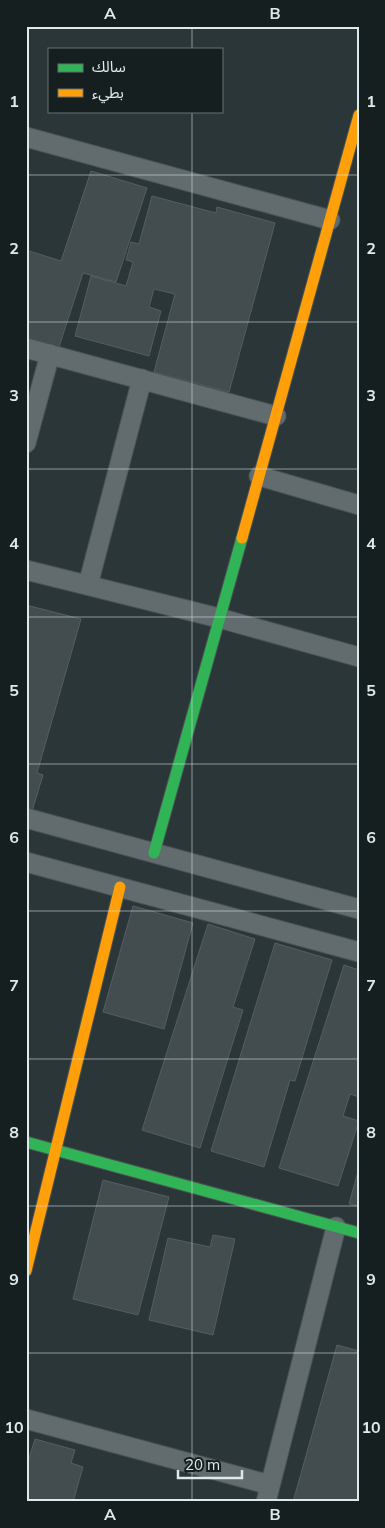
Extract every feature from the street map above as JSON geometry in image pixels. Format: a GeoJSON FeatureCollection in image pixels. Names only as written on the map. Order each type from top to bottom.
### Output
{"type":"FeatureCollection","features":[{"type":"Feature","properties":{"kind":"street"},"geometry":{"type":"LineString","coordinates":[[154,853],[359,115]]}},
{"type":"Feature","properties":{"kind":"street"},"geometry":{"type":"LineString","coordinates":[[26,137],[330,220]]}},
{"type":"Feature","properties":{"kind":"street"},"geometry":{"type":"LineString","coordinates":[[26,348],[276,416]]}},
{"type":"Feature","properties":{"kind":"street"},"geometry":{"type":"LineString","coordinates":[[26,443],[50,354]]}},
{"type":"Feature","properties":{"kind":"street"},"geometry":{"type":"LineString","coordinates":[[88,585],[142,379]]}},
{"type":"Feature","properties":{"kind":"street"},"geometry":{"type":"LineString","coordinates":[[259,476],[359,505]]}},
{"type":"Feature","properties":{"kind":"street"},"geometry":{"type":"LineString","coordinates":[[26,570],[219,618],[359,657]]}},
{"type":"Feature","properties":{"kind":"street"},"geometry":{"type":"LineString","coordinates":[[26,818],[359,909]]}},
{"type":"Feature","properties":{"kind":"street"},"geometry":{"type":"LineString","coordinates":[[26,862],[359,952]]}},
{"type":"Feature","properties":{"kind":"street"},"geometry":{"type":"LineString","coordinates":[[26,1270],[120,887]]}},
{"type":"Feature","properties":{"kind":"street"},"geometry":{"type":"LineString","coordinates":[[26,1142],[359,1234]]}},
{"type":"Feature","properties":{"kind":"street"},"geometry":{"type":"LineString","coordinates":[[26,1419],[268,1494],[336,1227]]}},
{"type":"Feature","properties":{"kind":"building"},"geometry":{"type":"Polygon","coordinates":[[[91,171],[147,188],[116,282],[83,273],[57,353],[26,343],[26,250],[61,261],[91,171]]]}},
{"type":"Feature","properties":{"kind":"building"},"geometry":{"type":"Polygon","coordinates":[[[152,196],[216,213],[217,207],[275,223],[229,392],[154,372],[175,294],[154,289],[149,307],[161,311],[149,356],[75,336],[91,276],[126,286],[133,262],[126,260],[131,242],[139,244],[152,196]]]}},
{"type":"Feature","properties":{"kind":"building"},"geometry":{"type":"Polygon","coordinates":[[[26,605],[81,619],[37,773],[43,775],[32,811],[26,809],[26,605]]]}},
{"type":"Feature","properties":{"kind":"building"},"geometry":{"type":"Polygon","coordinates":[[[133,906],[193,923],[164,1029],[103,1012],[133,906]]]}},
{"type":"Feature","properties":{"kind":"building"},"geometry":{"type":"Polygon","coordinates":[[[208,924],[255,939],[233,1007],[243,1010],[200,1148],[142,1130],[208,924]]]}},
{"type":"Feature","properties":{"kind":"building"},"geometry":{"type":"Polygon","coordinates":[[[275,943],[332,960],[295,1081],[290,1080],[264,1167],[211,1151],[275,943]]]}},
{"type":"Feature","properties":{"kind":"building"},"geometry":{"type":"Polygon","coordinates":[[[344,965],[359,970],[359,1097],[350,1094],[343,1116],[359,1121],[338,1186],[279,1168],[344,965]]]}},
{"type":"Feature","properties":{"kind":"building"},"geometry":{"type":"Polygon","coordinates":[[[359,1168],[359,1206],[349,1204],[359,1168]]]}},
{"type":"Feature","properties":{"kind":"building"},"geometry":{"type":"Polygon","coordinates":[[[103,1180],[169,1197],[138,1315],[73,1299],[103,1180]]]}},
{"type":"Feature","properties":{"kind":"building"},"geometry":{"type":"Polygon","coordinates":[[[213,1235],[235,1239],[213,1335],[149,1320],[168,1238],[210,1247],[213,1235]]]}},
{"type":"Feature","properties":{"kind":"building"},"geometry":{"type":"Polygon","coordinates":[[[337,1345],[359,1351],[359,1502],[293,1502],[337,1345]]]}},
{"type":"Feature","properties":{"kind":"building"},"geometry":{"type":"Polygon","coordinates":[[[35,1439],[75,1450],[71,1463],[83,1467],[73,1502],[26,1502],[26,1468],[35,1439]]]}},
{"type":"Feature","properties":{"kind":"traffic: fast"},"geometry":{"type":"LineString","coordinates":[[154,853],[242,538]]}},
{"type":"Feature","properties":{"kind":"traffic: fast"},"geometry":{"type":"LineString","coordinates":[[26,1142],[359,1233]]}},
{"type":"Feature","properties":{"kind":"traffic: slow"},"geometry":{"type":"LineString","coordinates":[[242,538],[359,115]]}},
{"type":"Feature","properties":{"kind":"traffic: slow"},"geometry":{"type":"LineString","coordinates":[[26,1271],[120,887]]}}]}
